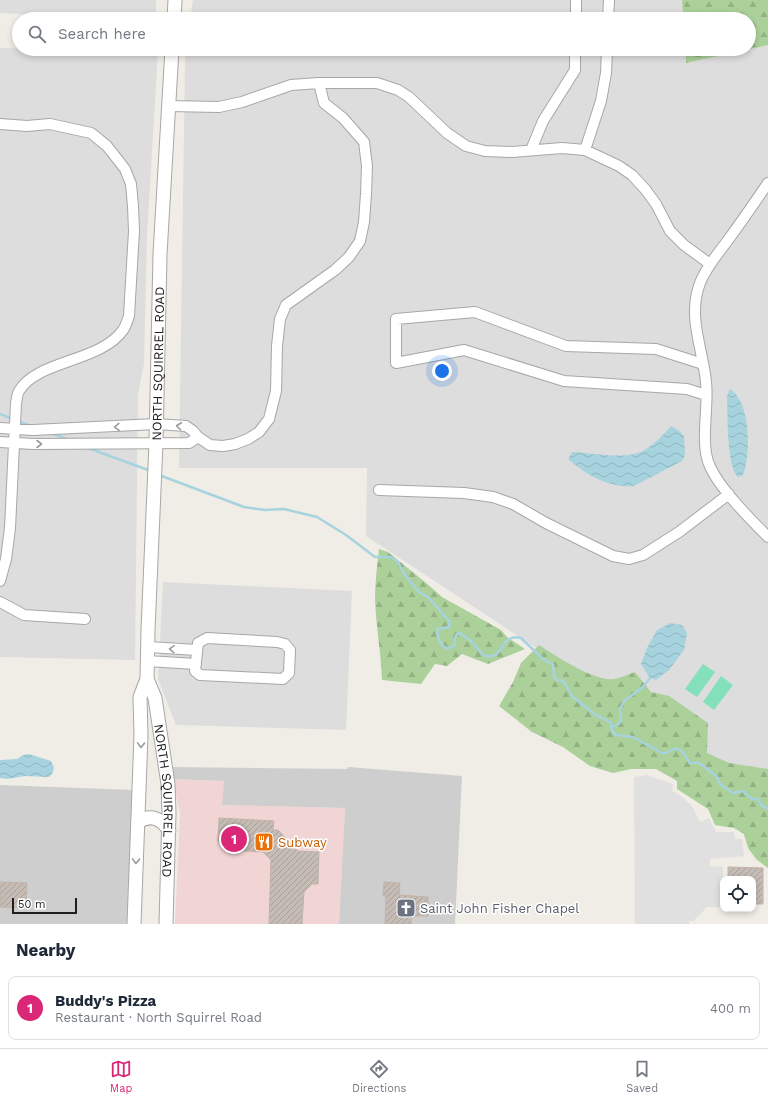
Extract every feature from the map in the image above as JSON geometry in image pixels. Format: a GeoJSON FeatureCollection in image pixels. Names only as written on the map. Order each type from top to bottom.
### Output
{"type":"FeatureCollection","features":[{"type":"Feature","properties":{"kind":"street"},"geometry":{"type":"LineString","coordinates":[[174,12],[175,0]]}},
{"type":"Feature","properties":{"kind":"street"},"geometry":{"type":"LineString","coordinates":[[576,0],[576,12]]}},
{"type":"Feature","properties":{"kind":"street"},"geometry":{"type":"LineString","coordinates":[[608,12],[609,0]]}},
{"type":"Feature","properties":{"kind":"street","name":"NORTH SQUIRREL ROAD"},"geometry":{"type":"LineString","coordinates":[[134,924],[141,725],[140,697],[147,679],[156,443],[161,241],[172,56]]}},
{"type":"Feature","properties":{"kind":"street"},"geometry":{"type":"LineString","coordinates":[[531,150],[543,121],[575,70],[576,56]]}},
{"type":"Feature","properties":{"kind":"street"},"geometry":{"type":"LineString","coordinates":[[585,150],[601,101],[606,73],[607,56]]}},
{"type":"Feature","properties":{"kind":"street"},"geometry":{"type":"LineString","coordinates":[[169,106],[219,107],[242,102],[291,85],[374,82],[398,90],[409,97],[447,133],[466,146],[485,150],[512,152],[562,148],[585,150],[619,166],[632,175],[645,189],[656,204],[670,231],[684,245],[710,264]]}},
{"type":"Feature","properties":{"kind":"street"},"geometry":{"type":"LineString","coordinates":[[0,442],[33,430],[156,424],[186,426],[210,445],[223,446],[235,444],[248,439],[259,432],[269,418],[276,391],[279,325],[286,305],[335,270],[349,257],[360,241],[364,222],[367,166],[364,142],[343,118],[324,103],[319,83]]}},
{"type":"Feature","properties":{"kind":"street"},"geometry":{"type":"LineString","coordinates":[[0,124],[27,126],[50,124],[91,133],[107,146],[124,169],[131,184],[134,231],[129,316],[124,329],[114,340],[93,352],[38,374],[27,381],[18,391],[14,436],[10,528],[6,559],[0,581]]}},
{"type":"Feature","properties":{"kind":"street"},"geometry":{"type":"LineString","coordinates":[[768,183],[710,264],[700,283],[696,295],[695,323],[706,383],[705,440],[708,463],[717,479],[729,494],[768,537]]}},
{"type":"Feature","properties":{"kind":"street"},"geometry":{"type":"LineString","coordinates":[[703,364],[656,350],[566,346],[475,312],[396,319],[396,363],[464,350],[564,381],[687,389],[706,396]]}},
{"type":"Feature","properties":{"kind":"street"},"geometry":{"type":"LineString","coordinates":[[0,428],[14,436],[40,444],[189,443],[198,437]]}},
{"type":"Feature","properties":{"kind":"street"},"geometry":{"type":"LineString","coordinates":[[380,490],[464,494],[493,497],[513,504],[546,523],[613,556],[629,559],[643,555],[679,532],[729,494]]}},
{"type":"Feature","properties":{"kind":"street"},"geometry":{"type":"LineString","coordinates":[[0,602],[24,615],[85,619]]}},
{"type":"Feature","properties":{"kind":"street"},"geometry":{"type":"LineString","coordinates":[[207,638],[277,642],[285,644],[290,650],[289,672],[283,679],[200,675],[195,671],[197,650],[198,643],[207,638]]}},
{"type":"Feature","properties":{"kind":"street"},"geometry":{"type":"LineString","coordinates":[[148,648],[197,650]]}},
{"type":"Feature","properties":{"kind":"street"},"geometry":{"type":"LineString","coordinates":[[147,661],[196,664]]}},
{"type":"Feature","properties":{"kind":"street","name":"NORTH SQUIRREL ROAD"},"geometry":{"type":"LineString","coordinates":[[147,679],[155,698],[167,773],[169,797],[166,924]]}},
{"type":"Feature","properties":{"kind":"street"},"geometry":{"type":"LineString","coordinates":[[141,725],[151,722],[160,728]]}},
{"type":"Feature","properties":{"kind":"street"},"geometry":{"type":"LineString","coordinates":[[138,822],[147,818],[157,819],[162,822],[169,831]]}},
{"type":"Feature","properties":{"kind":"shaded area"},"geometry":{"type":"Polygon","coordinates":[[[0,0],[156,0],[156,12],[0,13],[0,0]]]}},
{"type":"Feature","properties":{"kind":"shaded area"},"geometry":{"type":"Polygon","coordinates":[[[193,0],[682,0],[683,12],[191,12],[193,0]]]}},
{"type":"Feature","properties":{"kind":"shaded area"},"geometry":{"type":"Polygon","coordinates":[[[768,45],[768,790],[644,719],[366,536],[367,468],[179,468],[185,56],[686,56],[687,63],[718,56],[756,56],[756,48],[768,45]]]}},
{"type":"Feature","properties":{"kind":"shaded area"},"geometry":{"type":"Polygon","coordinates":[[[0,48],[12,48],[12,56],[158,56],[147,235],[144,364],[138,395],[135,660],[0,657],[0,48]]]}},
{"type":"Feature","properties":{"kind":"shaded area"},"geometry":{"type":"Polygon","coordinates":[[[163,582],[352,591],[346,730],[176,725],[158,679],[163,582]]]}},
{"type":"Feature","properties":{"kind":"shaded area"},"geometry":{"type":"Polygon","coordinates":[[[169,767],[347,769],[348,767],[462,776],[455,924],[339,924],[345,808],[222,805],[224,781],[172,779],[169,767]]]}},
{"type":"Feature","properties":{"kind":"shaded area"},"geometry":{"type":"Polygon","coordinates":[[[647,775],[673,784],[672,791],[681,796],[692,806],[700,822],[709,818],[716,832],[734,832],[735,839],[742,839],[744,856],[710,859],[710,866],[723,867],[723,876],[720,876],[720,907],[707,907],[693,921],[689,921],[689,924],[635,924],[634,777],[647,775]]]}},
{"type":"Feature","properties":{"kind":"shaded area"},"geometry":{"type":"Polygon","coordinates":[[[172,779],[224,781],[223,805],[345,808],[339,924],[175,924],[180,813],[172,779]]]}},
{"type":"Feature","properties":{"kind":"shaded area"},"geometry":{"type":"Polygon","coordinates":[[[0,785],[134,790],[128,924],[0,924],[0,785]]]}},
{"type":"Feature","properties":{"kind":"green space"},"geometry":{"type":"Polygon","coordinates":[[[682,0],[768,0],[768,45],[756,48],[756,12],[683,12],[682,0]]]}},
{"type":"Feature","properties":{"kind":"green space"},"geometry":{"type":"Polygon","coordinates":[[[686,56],[718,56],[686,63],[686,56]]]}},
{"type":"Feature","properties":{"kind":"green space"},"geometry":{"type":"Polygon","coordinates":[[[379,549],[388,552],[442,597],[501,630],[507,637],[525,649],[488,664],[462,654],[447,666],[435,664],[421,684],[382,680],[375,599],[379,549]]]}},
{"type":"Feature","properties":{"kind":"green space"},"geometry":{"type":"Polygon","coordinates":[[[539,645],[576,667],[606,679],[614,679],[635,672],[651,692],[669,696],[708,723],[707,753],[729,763],[768,769],[768,868],[757,860],[748,848],[744,834],[734,828],[715,825],[708,809],[677,789],[677,781],[656,769],[631,769],[613,773],[590,766],[563,747],[532,732],[499,706],[513,682],[521,663],[539,645]]]}},
{"type":"Feature","properties":{"kind":"green space"},"geometry":{"type":"Polygon","coordinates":[[[703,664],[715,672],[697,697],[685,689],[703,664]]]}},
{"type":"Feature","properties":{"kind":"green space"},"geometry":{"type":"Polygon","coordinates":[[[721,676],[733,685],[714,710],[703,702],[721,676]]]}},
{"type":"Feature","properties":{"kind":"water"},"geometry":{"type":"Polygon","coordinates":[[[730,389],[737,396],[742,405],[747,429],[748,442],[746,466],[743,475],[738,477],[731,462],[728,439],[727,396],[730,389]]]}},
{"type":"Feature","properties":{"kind":"water"},"geometry":{"type":"Polygon","coordinates":[[[671,426],[684,436],[685,455],[682,461],[634,486],[607,483],[590,475],[568,459],[572,452],[618,456],[635,454],[651,446],[671,426]]]}},
{"type":"Feature","properties":{"kind":"water"},"geometry":{"type":"Polygon","coordinates":[[[670,623],[682,625],[687,633],[684,650],[669,670],[656,680],[650,678],[641,664],[647,648],[657,630],[670,623]]]}},
{"type":"Feature","properties":{"kind":"water"},"geometry":{"type":"Polygon","coordinates":[[[29,754],[51,761],[54,768],[49,777],[25,776],[7,779],[0,778],[0,760],[17,759],[23,755],[29,754]]]}},
{"type":"Feature","properties":{"kind":"building"},"geometry":{"type":"Polygon","coordinates":[[[219,818],[274,821],[273,830],[278,830],[298,851],[319,852],[318,884],[312,884],[304,892],[302,924],[269,924],[271,860],[263,852],[226,850],[218,841],[219,818]]]}},
{"type":"Feature","properties":{"kind":"building"},"geometry":{"type":"Polygon","coordinates":[[[728,867],[763,868],[763,904],[756,904],[756,876],[728,876],[728,867]]]}},
{"type":"Feature","properties":{"kind":"building"},"geometry":{"type":"Polygon","coordinates":[[[0,882],[27,883],[26,908],[0,907],[0,882]]]}},
{"type":"Feature","properties":{"kind":"building","name":"Saint John Fisher Chapel"},"geometry":{"type":"Polygon","coordinates":[[[384,882],[400,883],[399,895],[428,897],[428,916],[411,916],[411,924],[385,924],[386,896],[383,896],[384,882]]]}},
{"type":"Feature","properties":{"kind":"waterway"},"geometry":{"type":"LineString","coordinates":[[0,414],[13,419]]}},
{"type":"Feature","properties":{"kind":"waterway"},"geometry":{"type":"LineString","coordinates":[[17,421],[31,426]]}},
{"type":"Feature","properties":{"kind":"waterway"},"geometry":{"type":"LineString","coordinates":[[51,433],[67,439]]}},
{"type":"Feature","properties":{"kind":"waterway"},"geometry":{"type":"LineString","coordinates":[[88,448],[151,471]]}},
{"type":"Feature","properties":{"kind":"waterway"},"geometry":{"type":"LineString","coordinates":[[159,475],[244,507],[265,510],[284,509],[317,517],[346,535],[375,557],[391,557],[398,562],[404,574],[419,592],[429,598],[450,622],[449,627],[438,629],[439,639],[445,648],[454,646],[456,636],[460,633],[472,642],[483,655],[490,656],[499,652],[509,639],[514,637],[521,638],[543,659],[553,665],[554,677],[557,680],[563,681],[572,696],[594,714],[610,722],[612,731],[616,735],[633,737],[662,753],[675,749],[681,750],[690,763],[699,763],[702,765],[716,776],[720,784],[733,793],[743,791],[752,799],[758,799],[761,805],[768,809]]}},
{"type":"Feature","properties":{"kind":"waterway"},"geometry":{"type":"LineString","coordinates":[[611,727],[617,725],[621,721],[620,709],[624,701],[643,687],[650,678]]}},
{"type":"Feature","properties":{"kind":"place","name":"Buddy's Pizza"},"geometry":{"type":"Point","coordinates":[234,839]}},
{"type":"Feature","properties":{"kind":"place","name":"Subway"},"geometry":{"type":"Point","coordinates":[264,842]}},
{"type":"Feature","properties":{"kind":"place","name":"Saint John Fisher Chapel"},"geometry":{"type":"Point","coordinates":[406,908]}}]}
